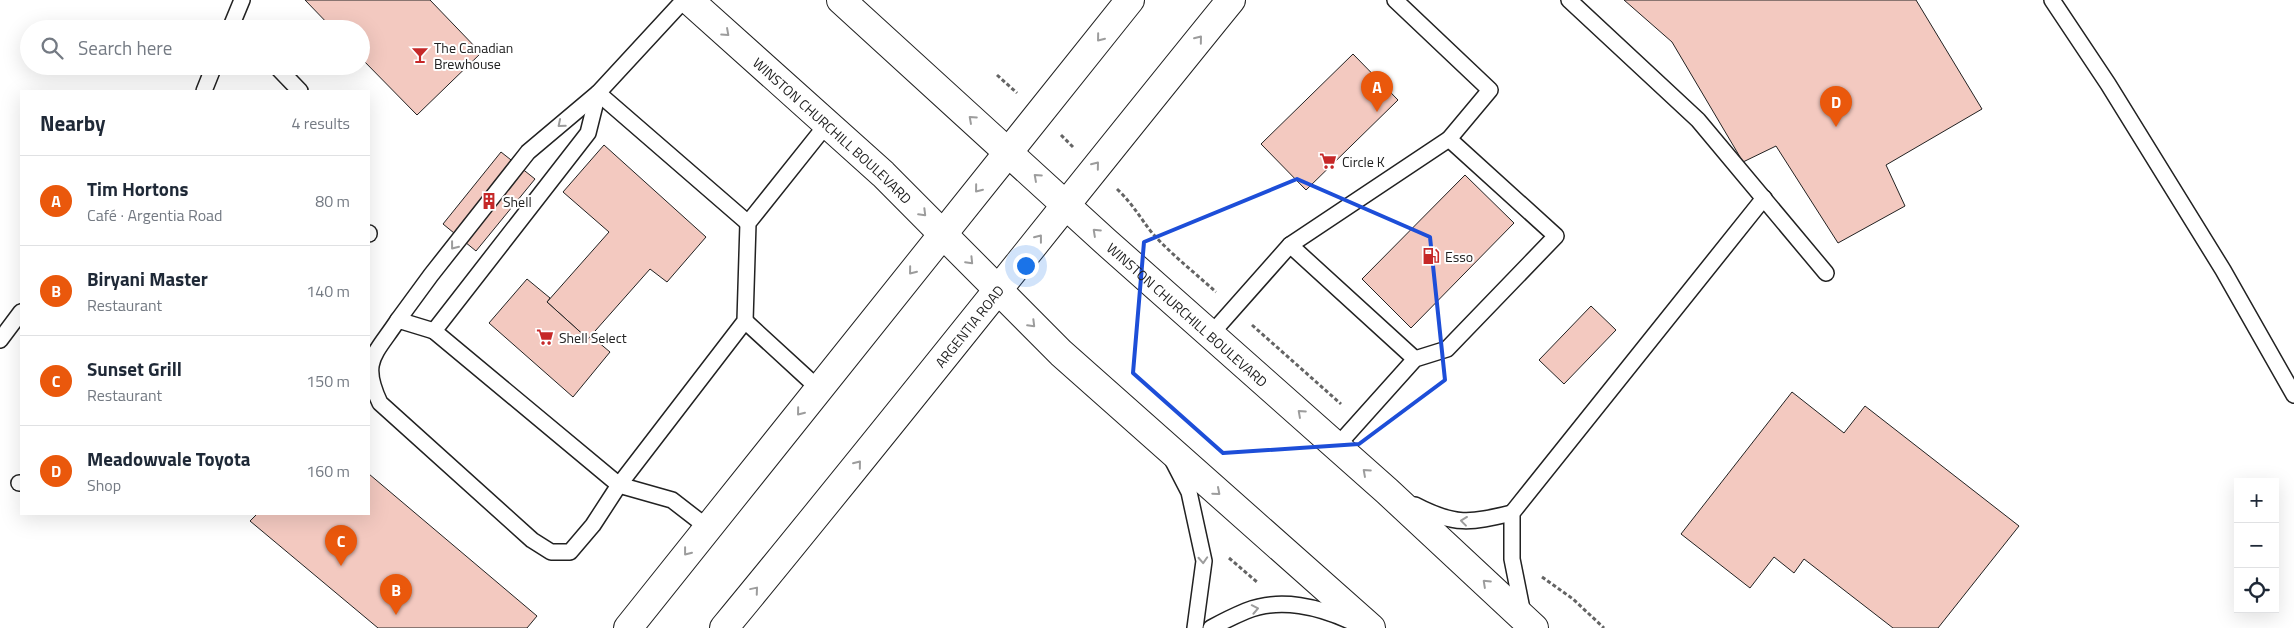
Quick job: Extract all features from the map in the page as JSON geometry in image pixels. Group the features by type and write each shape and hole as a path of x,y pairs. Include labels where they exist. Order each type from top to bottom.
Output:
{"main road":[{"name":"WINSTON CHURCHILL BOULEVARD","path":"689,0 883,174 1061,353 1371,628"},
{"path":"628,628 1130,0"},
{"name":"ARGENTIA ROAD","path":"724,628 998,290 1094,167 1231,0"},
{"name":"WINSTON CHURCHILL BOULEVARD","path":"844,1 1387,491 1529,623"}],"lane":[{"path":"236,20 242,0"},
{"path":"684,0 598,93 528,152 431,275 371,360 370,382 380,402 532,540 551,552 570,552 593,525 619,485 746,321 748,223 827,124"},
{"path":"1212,333 1290,245 1449,139 1490,90 1395,0"},
{"path":"1569,0 1698,120 1826,273"},
{"path":"2052,0 2108,84 2212,254 2294,395"},
{"path":"204,90 210,75"},
{"path":"285,75 299,90"},
{"path":"598,93 748,223"},
{"path":"434,331 588,132 598,93"},
{"path":"1337,446 1415,359 1447,348 1556,236 1449,139"},
{"path":"1387,491 1438,517 1473,522 1512,513 1764,198"},
{"path":"1290,245 1415,359"},
{"path":"0,340 20,313"},
{"path":"398,320 434,331 619,485 672,500 707,527"},
{"path":"746,321 818,388"},
{"path":"1167,449 1190,492 1204,561 1195,628"},
{"path":"1512,513 1512,560 1529,623"},
{"path":"1211,628 1248,610 1279,605 1311,607 1337,615 1366,628"}],"path":[{"path":"997,74 1133,203 1152,233 1204,281"},
{"path":"1268,339 1330,395"},
{"path":"1226,555 1258,584"},
{"path":"1541,576 1572,599 1604,628"}],"highlighted area":[{"path":"1297,179 1430,237 1445,380 1359,444 1223,453 1133,373 1144,242"}],"building":[{"name":"The Canadian Brewhouse","path":"305,0 430,0 481,53 417,115 370,67 370,20 324,20"},
{"path":"1624,0 1916,0 1982,109 1886,165 1905,206 1838,243 1776,146 1743,162 1672,42"},
{"path":"1353,54 1398,100 1306,190 1261,144"},
{"name":"Shell","path":"604,145 706,237 667,282 650,269 588,339 547,302 609,232 563,192"},
{"name":"Shell","path":"501,152 535,179 476,251 443,224"},
{"path":"1465,175 1514,223 1411,328 1362,279"},
{"name":"Shell Select","path":"527,279 550,298 547,302 588,339 591,336 610,352 573,397 489,323"},
{"path":"1591,306 1616,330 1564,384 1539,360"},
{"path":"1792,392 1844,433 1865,406 2019,526 1938,628 1893,628 1804,559 1794,573 1774,557 1750,588 1681,534"},
{"path":"370,475 537,616 527,628 378,628 250,521 256,515 370,515"}],"place":[{"name":"The Canadian Brewhouse","path":"420,55"},
{"name":"Tim Hortons","path":"1377,112"},
{"name":"Meadowvale Toyota","path":"1836,127"},
{"name":"Circle K","path":"1328,161"},
{"name":"Shell","path":"489,201"},
{"name":"Esso","path":"1431,256"},
{"name":"Shell Select","path":"545,337"},
{"name":"Sunset Grill","path":"341,566"},
{"name":"Biryani Master","path":"396,615"}]}
